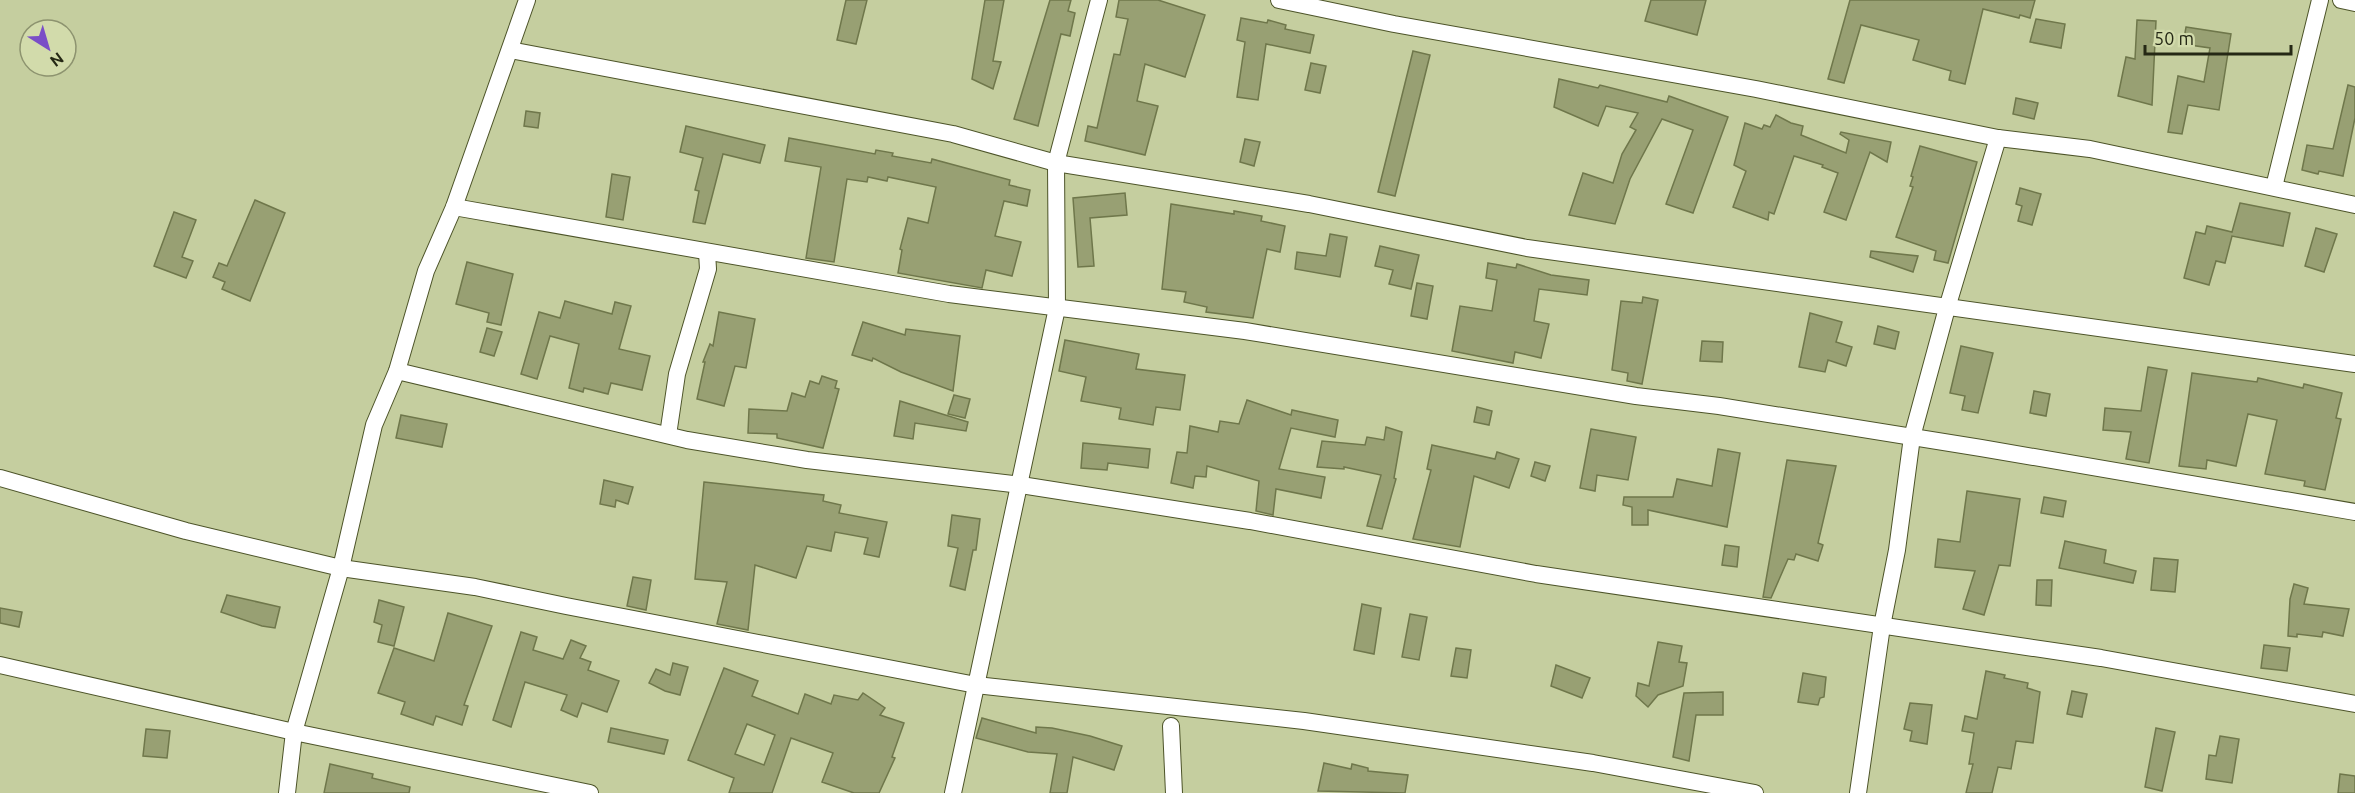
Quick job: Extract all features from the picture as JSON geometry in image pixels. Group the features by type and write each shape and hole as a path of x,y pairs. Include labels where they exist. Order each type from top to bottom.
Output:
{"street":[{"path":"287,793 294,732 341,568 375,425 397,371 426,271 454,207 527,0"},
{"path":"953,793 1058,308 1056,163 1099,0"},
{"path":"1279,0 1394,24 1756,89 1998,138 2090,149 2355,205"},
{"path":"2274,187 2320,0"},
{"path":"2341,0 2355,3"},
{"path":"510,50 953,134 1056,163 1309,204 1527,248 2355,364"},
{"path":"1858,793 1882,626 1897,550 1912,437 1947,308 1998,138"},
{"path":"454,207 949,294 1245,331 1636,396 1719,406 1912,437 2355,512"},
{"path":"668,435 677,375 708,268 707,252"},
{"path":"397,371 668,435 807,460 1021,485 1251,521 1536,574 2101,658 2355,704"},
{"path":"0,478 186,531 341,568 475,587 976,685 1304,721 1593,764 1755,793"},
{"path":"0,665 294,732 590,793"},
{"path":"1171,726 1174,793"}],"building":[{"path":"846,0 867,0 856,44 837,40"},
{"path":"985,0 1004,0 993,61 1001,62 993,89 972,79"},
{"path":"1050,0 1071,0 1068,11 1075,13 1070,36 1061,34 1038,126 1014,119"},
{"path":"1119,0 1158,0 1205,15 1185,77 1145,64 1137,101 1158,106 1145,155 1085,141 1088,126 1097,128 1114,54 1120,55 1128,19 1116,17"},
{"path":"1651,0 1706,0 1697,35 1645,21"},
{"path":"1850,0 2035,0 2030,18 2020,15 2019,18 1983,9 1965,84 1949,80 1951,71 1913,60 1919,40 1861,25 1844,83 1828,79"},
{"path":"1241,18 1267,23 1268,20 1286,25 1285,29 1314,35 1310,53 1266,44 1258,100 1237,97 1245,42 1237,40"},
{"path":"2036,19 2065,24 2061,48 2030,42"},
{"path":"2137,20 2156,21 2152,105 2118,96 2126,57 2135,59"},
{"path":"2186,27 2231,34 2219,110 2188,105 2182,134 2168,132 2178,76 2204,82 2210,48 2183,44"},
{"path":"1413,51 1430,55 1395,196 1378,192"},
{"path":"1311,63 1326,66 1320,93 1305,90"},
{"path":"1559,79 1598,88 1600,85 1667,102 1669,96 1728,117 1693,213 1666,204 1693,130 1662,119 1630,179 1615,224 1569,215 1583,173 1613,183 1622,154 1636,130 1630,127 1638,113 1606,106 1598,126 1554,107"},
{"path":"2348,85 2355,87 2355,118 2343,176 2302,170 2307,145 2333,149"},
{"path":"2016,98 2038,103 2034,119 2013,114"},
{"path":"526,111 540,113 538,128 524,126"},
{"path":"1776,115 1803,126 1801,135 1846,153 1849,140 1840,134 1841,132 1891,142 1887,162 1870,152 1846,220 1824,212 1838,173 1822,167 1823,165 1794,156 1774,214 1769,212 1768,220 1733,207 1746,171 1734,165 1745,123 1762,129 1764,125 1770,127"},
{"path":"686,126 765,145 760,163 723,154 705,224 693,222 699,191 695,190 703,158 680,152"},
{"path":"789,138 875,154 876,150 893,153 892,156 931,163 932,159 1010,180 1009,185 1030,190 1027,206 1004,201 995,236 1021,242 1012,276 986,270 982,288 898,273 902,250 900,249 908,218 928,223 936,187 888,177 887,181 868,177 867,182 847,179 834,262 806,258 821,167 785,161"},
{"path":"1245,139 1260,142 1254,166 1240,162"},
{"path":"1920,146 1977,162 1948,263 1934,260 1936,251 1896,237 1913,187 1910,186 1913,177 1911,176"},
{"path":"612,174 630,177 623,220 606,217"},
{"path":"2020,188 2041,194 2032,225 2018,221 2022,206 2016,204"},
{"path":"1125,193 1127,215 1090,218 1094,266 1078,267 1073,198"},
{"path":"255,200 285,213 250,301 222,289 225,282 213,277 219,263 227,266"},
{"path":"2240,203 2290,213 2283,246 2232,236 2225,263 2216,261 2209,285 2184,278 2196,232 2205,234 2207,226 2232,232"},
{"path":"1171,204 1262,216 1261,221 1285,226 1280,252 1267,249 1253,318 1206,312 1207,307 1184,302 1186,292 1162,289"},
{"path":"174,212 196,220 182,257 193,261 186,278 154,266"},
{"path":"2316,228 2337,234 2324,272 2305,266"},
{"path":"1330,234 1347,237 1340,277 1295,269 1297,252 1326,256"},
{"path":"1380,246 1419,255 1411,289 1389,284 1393,270 1375,266"},
{"path":"1871,251 1918,256 1913,272 1870,257"},
{"path":"467,262 513,274 501,325 487,322 489,313 456,304"},
{"path":"1488,263 1516,268 1517,264 1551,275 1589,280 1587,295 1539,289 1534,321 1549,324 1541,358 1515,352 1513,363 1452,351 1460,306 1492,311 1497,280 1486,278"},
{"path":"1417,283 1433,286 1427,319 1411,316"},
{"path":"1643,297 1658,300 1642,384 1627,381 1628,373 1612,370 1621,301 1642,303"},
{"path":"565,301 612,314 615,302 631,306 619,349 650,356 642,390 611,383 608,394 584,388 583,392 569,388 579,344 550,336 537,379 521,374 539,312 560,318"},
{"path":"719,312 755,319 746,368 735,366 724,406 697,399 705,362 703,362 710,344 713,346"},
{"path":"1810,313 1842,322 1836,342 1852,347 1846,366 1828,360 1825,372 1799,367"},
{"path":"863,322 905,335 906,329 960,336 953,391 901,372 873,358 872,361 852,355"},
{"path":"1878,326 1899,332 1895,349 1874,344"},
{"path":"487,328 502,332 494,356 480,352"},
{"path":"1065,340 1139,354 1136,369 1185,375 1180,410 1156,407 1153,425 1119,419 1121,408 1081,401 1086,377 1059,371"},
{"path":"1702,341 1723,342 1722,362 1700,361"},
{"path":"1961,346 1993,353 1978,413 1962,410 1965,396 1950,393"},
{"path":"2148,367 2167,370 2149,463 2126,459 2131,432 2103,430 2105,408 2141,411"},
{"path":"2192,373 2257,382 2258,378 2303,388 2304,384 2342,393 2336,418 2341,419 2325,490 2304,486 2305,481 2265,474 2277,420 2248,414 2236,466 2207,460 2206,469 2179,466"},
{"path":"822,376 837,381 835,388 839,389 823,448 777,438 777,434 748,433 749,409 787,411 792,393 805,397 810,381 819,384"},
{"path":"2034,391 2050,394 2046,416 2030,413"},
{"path":"954,395 970,399 965,418 948,414"},
{"path":"1247,400 1291,415 1292,410 1338,420 1335,437 1291,428 1279,469 1325,477 1321,498 1276,489 1273,515 1256,511 1259,481 1207,466 1206,477 1195,476 1193,488 1171,483 1177,452 1187,453 1190,426 1218,432 1220,421 1239,424"},
{"path":"900,401 968,422 966,431 915,423 913,439 894,436"},
{"path":"1477,407 1492,411 1489,425 1474,422"},
{"path":"401,415 447,424 442,447 396,438"},
{"path":"1386,427 1402,432 1394,478 1396,479 1382,529 1367,526 1381,475 1344,467 1344,469 1317,467 1322,441 1365,445 1367,437 1384,440"},
{"path":"1591,429 1636,437 1628,480 1597,475 1595,491 1580,488"},
{"path":"1083,443 1150,449 1148,468 1108,463 1107,470 1081,468"},
{"path":"1432,445 1495,459 1497,452 1519,459 1509,488 1474,476 1460,547 1413,539 1431,470 1427,469"},
{"path":"1718,449 1740,453 1727,527 1648,510 1648,525 1632,525 1632,507 1623,505 1624,497 1673,497 1677,479 1712,486"},
{"path":"1787,460 1836,466 1818,543 1823,545 1818,561 1796,554 1794,560 1788,559 1771,598 1763,597"},
{"path":"1535,462 1550,466 1545,481 1531,476"},
{"path":"604,480 633,487 628,504 616,500 615,507 600,504"},
{"path":"704,482 824,495 823,501 841,505 839,513 887,522 879,557 864,554 868,538 835,532 831,551 807,546 796,578 755,565 748,630 717,624 727,582 695,579"},
{"path":"1967,491 2020,499 2010,566 1999,565 1984,615 1963,609 1975,571 1935,567 1938,539 1960,542"},
{"path":"2044,497 2066,501 2063,517 2041,513"},
{"path":"952,515 980,519 976,550 973,550 965,590 950,586 958,548 948,546"},
{"path":"2065,541 2106,550 2104,563 2136,571 2133,583 2059,568"},
{"path":"1725,545 1739,547 1737,567 1722,565"},
{"path":"2154,558 2178,560 2175,592 2151,590"},
{"path":"633,577 651,580 646,610 627,606"},
{"path":"2037,580 2052,580 2051,606 2036,605"},
{"path":"2294,584 2308,588 2304,604 2349,609 2343,636 2323,632 2322,637 2297,634 2297,637 2288,636 2290,599"},
{"path":"227,595 280,607 275,628 221,612"},
{"path":"379,600 404,607 394,646 378,642 382,625 374,622"},
{"path":"1362,604 1381,608 1374,654 1354,650"},
{"path":"0,608 22,612 19,627 0,623"},
{"path":"448,613 492,626 464,705 468,706 462,725 436,716 433,725 401,714 405,702 378,693 394,648 434,661"},
{"path":"1410,614 1427,617 1419,660 1402,657"},
{"path":"521,632 537,637 533,650 563,659 571,640 586,646 580,658 591,662 588,670 619,681 607,712 582,703 577,717 561,710 567,695 525,682 511,727 493,720"},
{"path":"1658,642 1682,646 1679,662 1687,663 1683,686 1658,695 1648,707 1636,696 1638,683 1649,686"},
{"path":"2264,645 2290,648 2287,671 2261,668"},
{"path":"1456,648 1471,650 1467,678 1451,676"},
{"path":"673,663 688,667 680,695 649,683 656,669 670,675"},
{"path":"1556,665 1590,678 1582,698 1551,686"},
{"path":"724,668 758,681 752,696 798,714 805,694 831,704 834,695 858,700 863,693 885,708 880,715 904,723 892,757 895,758 879,793 854,793 822,782 833,753 791,738 772,793 729,793 734,778 688,760","holes":["747,724 775,735 764,765 735,754"]},
{"path":"1986,671 2028,683 2027,688 2040,692 2033,743 2016,741 2011,769 1998,767 1992,793 1966,793 1973,764 1969,764 1974,733 1962,731 1965,716 1977,719"},
{"path":"1803,673 1826,677 1824,697 1820,698 1818,705 1798,702"},
{"path":"2072,691 2087,694 2082,717 2067,714"},
{"path":"1723,692 1723,715 1696,715 1689,761 1673,757 1684,693"},
{"path":"1910,703 1932,705 1927,744 1910,741 1912,731 1904,729"},
{"path":"982,718 1036,733 1036,727 1052,728 1122,746 1114,770 1073,757 1067,793 1050,793 1057,754 1028,752 976,738"},
{"path":"611,728 668,740 664,754 608,742"},
{"path":"2156,728 2175,732 2162,791 2145,787"},
{"path":"146,729 170,731 167,758 143,756"},
{"path":"2220,736 2239,739 2232,783 2206,779 2209,755 2216,756"},
{"path":"1324,763 1351,769 1352,764 1368,768 1368,771 1408,775 1405,793 1318,791"},
{"path":"330,764 373,774 372,778 410,787 409,793 324,793"},
{"path":"2340,774 2355,776 2355,793 2338,793"}]}
